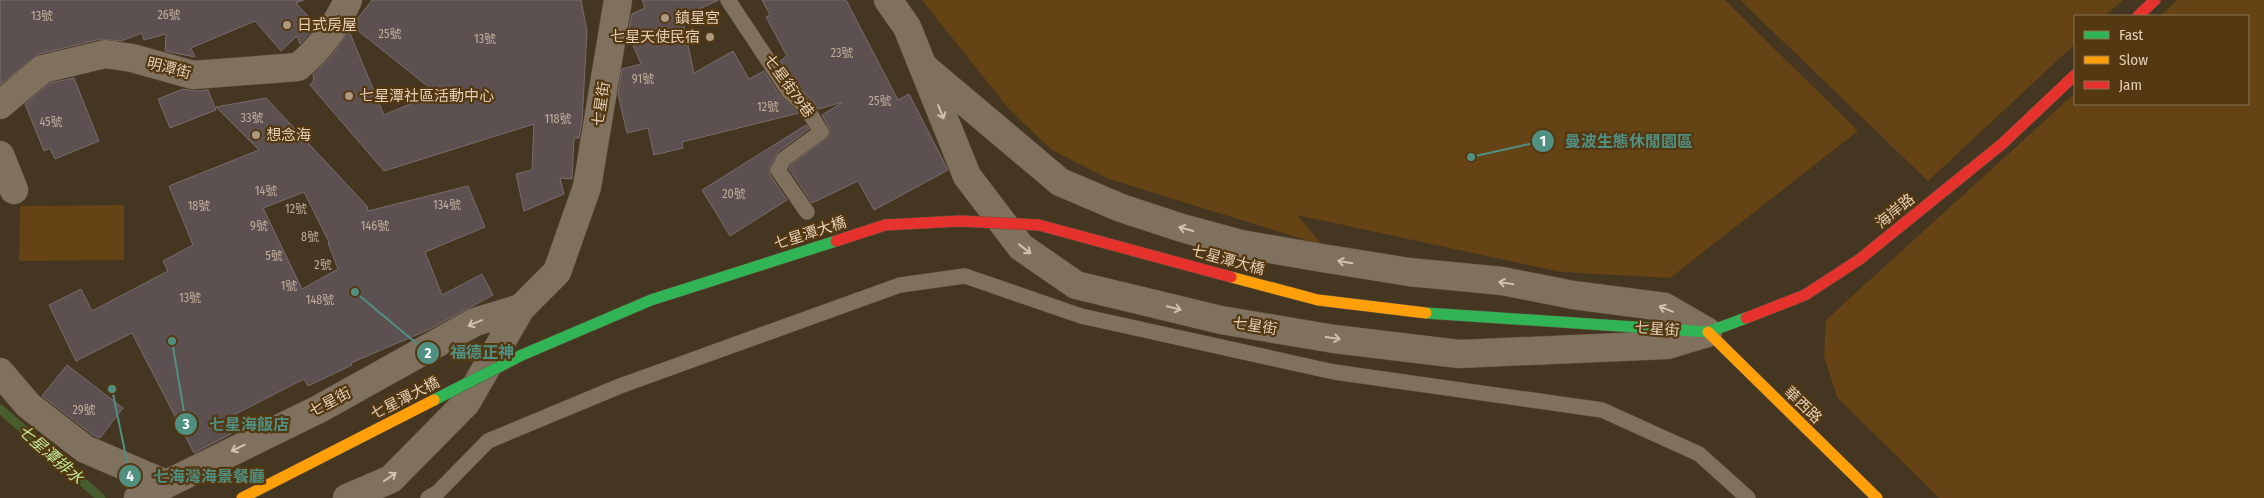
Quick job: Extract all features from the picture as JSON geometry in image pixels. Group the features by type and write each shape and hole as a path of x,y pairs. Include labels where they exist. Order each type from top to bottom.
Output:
{"main road":[{"path":"2139,15 2155,0"},
{"name":"海岸路","path":"1708,332 1805,295 1860,259 2002,144 2074,76"},
{"name":"七星潭大橋","path":"242,498 522,354 651,300 885,225 960,221 1040,225 1318,300 1426,313"},
{"name":"七星街","path":"1426,313 1708,332"},
{"name":"華西路","path":"1708,332 1877,498"}],"street":[{"name":"明潭街","path":"0,104 42,69 105,54 132,58 193,75 298,67 339,21 348,0"},
{"name":"七星街","path":"347,498 391,479 466,404 521,308 557,272 587,186 618,0"},
{"name":"七星街","path":"888,0 907,27 967,176 1021,247 1076,284 1221,320 1334,339 1459,354 1667,345 1708,332"},
{"name":"七星街","path":"923,67 1060,182 1121,208 1182,228 1241,244 1313,257 1409,272 1502,282 1573,295 1665,306 1708,332"},
{"path":"0,154 14,190"},
{"name":"七星街","path":"138,498 319,408 475,322 521,308"},
{"path":"0,372 28,405 85,449 166,484"}],"lane":[{"name":"七星街79巷","path":"728,0 789,92 806,107 821,132 784,159 778,170 807,212"},
{"path":"428,498 438,492 488,440 620,386 900,285 965,276 1080,316 1334,372 1602,410 1699,454 1748,498"}],"shaded area":[{"path":"922,0 1725,0 1858,131 1670,278 1561,272 1297,215 1322,245 1109,179 1052,150 1009,109"},
{"path":"1740,0 2123,0 2106,15 2074,15 2074,45 1928,181"},
{"path":"2177,0 2264,0 2264,498 1939,498 1837,397 1824,356 1826,320 2074,94 2074,105 2249,105 2249,15 2161,15"},
{"path":"124,205 124,260 19,261 20,206"}],"building":[{"path":"0,0 304,0 296,3 316,25 300,44 297,36 281,51 255,21 191,48 195,57 165,51 166,34 144,40 142,33 121,41 101,39 39,54 0,85"},
{"path":"372,0 581,0 587,31 582,122 579,138 574,138 572,179 560,178 564,194 524,211 516,174 532,170 534,124 384,171 310,85 314,80 313,75 332,55 349,31 384,115 436,93 352,26"},
{"path":"642,0 719,0 682,17 694,73 733,51 749,79 764,71 781,97 799,113 682,142 683,148 654,155 648,128 627,133 618,94 622,69 641,64 628,33 632,14 645,8"},
{"path":"762,0 846,0 898,100 909,94 948,170 874,210 858,181 812,203 789,169 791,165 829,136 829,128 822,115 843,102 818,109 812,100 796,86 780,61 787,56 766,17 770,15"},
{"path":"74,78 99,141 55,159 50,148 44,151 25,104 50,83"},
{"path":"183,89 194,91 208,90 216,110 170,128 158,99"},
{"path":"266,98 367,206 368,211 468,186 485,227 425,252 442,295 482,274 493,295 430,329 351,363 352,365 308,386 304,379 224,420 231,434 194,453 132,333 76,361 49,305 81,289 92,311 168,271 163,261 193,245 169,186 259,150 216,107","holes":["304,192 329,242 338,269 302,289 263,208"]},
{"path":"806,125 809,129 778,152 770,166 770,175 787,200 730,236 702,190"},
{"path":"67,365 123,408 100,438 93,435 42,396"}],"waterway":[{"name":"七星潭排水","path":"0,409 101,498"}],"traffic: fast":[{"path":"434,400 522,355 651,300 836,241"},
{"path":"1426,313 1708,332 1746,318"}],"traffic: slow":[{"path":"1231,277 1318,300 1426,313"},
{"path":"1708,332 1877,498"},
{"path":"242,498 434,400"}],"traffic: jam":[{"path":"2139,15 2155,0"},
{"path":"1746,318 1805,295 1860,259 2002,144 2074,76"},
{"path":"836,241 885,225 960,221 1039,225 1231,277"}],"place":[{"name":"鎮星宮","path":"665,18"},
{"name":"日式房屋","path":"287,25"},
{"name":"七星天使民宿","path":"710,37"},
{"name":"七星潭社區活動中心","path":"349,96"},
{"name":"想念海","path":"256,135"},
{"name":"曼波生態休閒園區","path":"1471,157"},
{"name":"福德正神","path":"355,292"},
{"name":"七星海飯店","path":"172,341"},
{"name":"七海灣海景餐廳","path":"112,389"}]}
